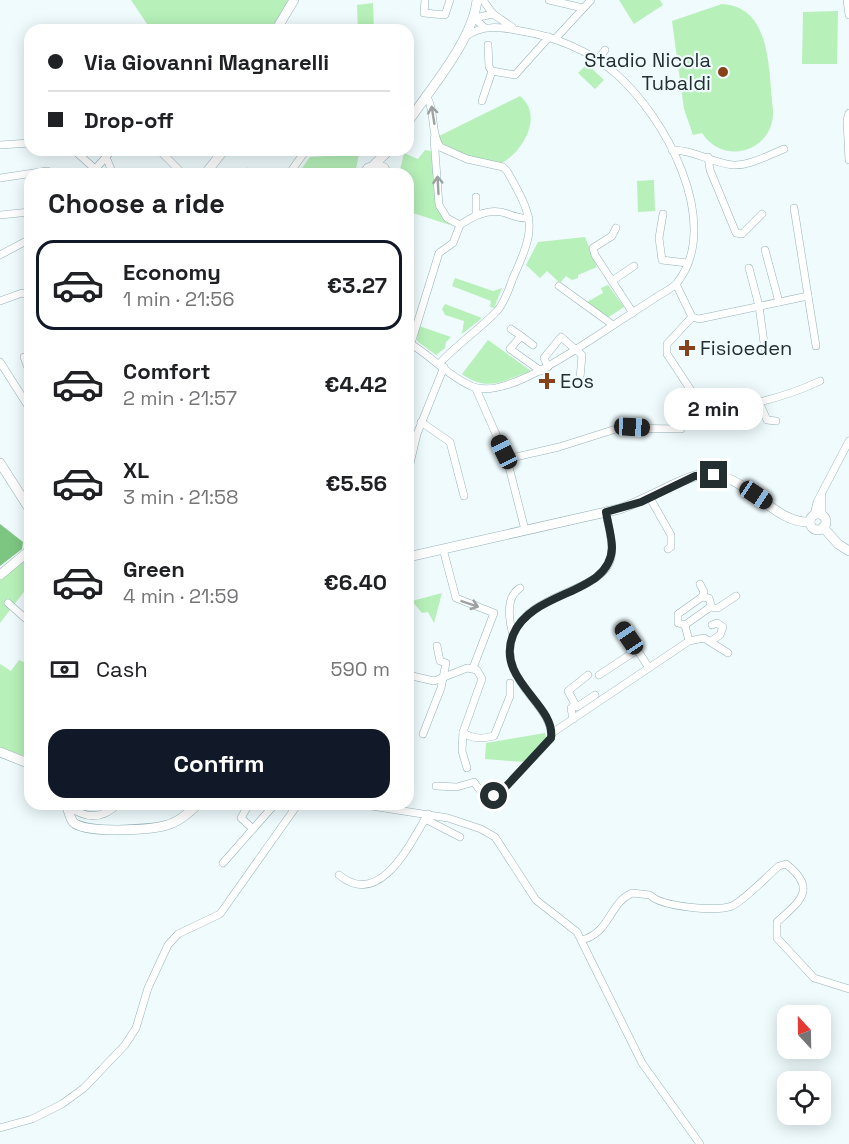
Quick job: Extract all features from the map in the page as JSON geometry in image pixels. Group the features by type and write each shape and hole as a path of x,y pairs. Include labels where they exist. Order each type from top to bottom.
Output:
{"main road":[{"path":"280,24 294,0"},
{"path":"414,113 463,39 474,18 477,0"},
{"path":"371,168 384,156"},
{"path":"374,165 379,168"},
{"path":"0,463 24,501"},
{"path":"414,556 606,512 650,498 695,476 714,475 744,486 790,519 815,518 825,522 823,527"},
{"path":"815,518 814,528 823,527"},
{"path":"823,527 838,544 849,551"},
{"path":"0,575 24,555"},
{"path":"0,752 24,762"},
{"path":"69,810 73,821 80,826 115,829 168,825 179,820 191,810"}],"street":[{"path":"425,0 424,13 445,15 450,0"},
{"path":"483,0 493,15 517,30"},
{"path":"549,0 583,8"},
{"path":"492,71 515,75 591,0"},
{"path":"847,0 849,15"},
{"path":"474,18 493,15"},
{"path":"474,18 484,27"},
{"path":"463,39 484,27 517,30 552,38 597,61 616,74 628,86 659,128 672,150 695,219 695,236 687,263 676,284 541,371 494,388 476,389"},
{"path":"482,101 492,71 488,45"},
{"path":"597,61 605,50"},
{"path":"414,449 441,365 462,339 499,309 529,244 531,234 529,218 507,171 440,147 435,136 432,105 426,95"},
{"path":"849,113 846,120 849,160"},
{"path":"435,136 433,143 439,205 447,218 460,225"},
{"path":"0,145 24,143"},
{"path":"672,150 694,151 736,165 784,149"},
{"path":"79,156 90,168"},
{"path":"169,156 178,168"},
{"path":"96,168 106,157 111,168"},
{"path":"708,157 710,170 736,233 742,234 762,214"},
{"path":"0,178 24,174"},
{"path":"476,197 476,215"},
{"path":"794,208 816,346"},
{"path":"414,327 439,253 451,246 460,225 476,215 491,211 504,212 521,219 529,218"},
{"path":"0,215 24,213"},
{"path":"663,214 659,242 662,260 687,263"},
{"path":"615,228 612,236 593,248 595,255 633,313"},
{"path":"0,255 24,242"},
{"path":"765,250 779,302"},
{"path":"612,281 634,266"},
{"path":"749,268 759,306 765,350"},
{"path":"676,284 692,317 699,319 808,296"},
{"path":"559,286 613,325"},
{"path":"0,301 24,294"},
{"path":"692,317 667,344 668,354 694,399 709,407 759,402 820,381"},
{"path":"511,329 533,345"},
{"path":"521,336 510,349 541,371"},
{"path":"548,367 544,358 561,337 577,349 582,356 580,378"},
{"path":"414,346 476,389 507,459 525,531"},
{"path":"0,362 24,398"},
{"path":"759,402 767,420 776,421"},
{"path":"421,422 450,442 464,496"},
{"path":"507,459 559,447 619,428 681,429"},
{"path":"815,518 822,495 849,441"},
{"path":"650,498 671,535 672,547 668,549"},
{"path":"513,635 532,610 600,576 607,566 612,547 606,512"},
{"path":"442,549 456,598 494,613 473,668"},
{"path":"685,625 678,623 678,614 702,597 704,592 700,584"},
{"path":"520,588 512,596 510,604 513,635 512,659 516,674 549,724 551,736"},
{"path":"685,625 709,608 718,608 736,596"},
{"path":"702,597 709,598 711,605 709,608"},
{"path":"8,603 24,617"},
{"path":"711,641 720,635 723,627 717,623 712,626"},
{"path":"685,625 689,641"},
{"path":"621,626 649,668"},
{"path":"436,786 457,787 474,782 479,789 494,796 501,792 551,736 689,641 696,638 711,641 728,653"},
{"path":"423,734 441,688 441,678 446,663 440,661 436,646"},
{"path":"599,675 637,650"},
{"path":"414,677 426,681 473,668"},
{"path":"467,768 462,751 463,732 482,679 481,674 473,668"},
{"path":"588,675 568,691 577,707 595,695"},
{"path":"463,732 477,738 494,736 510,696 510,683"},
{"path":"573,719 572,708 575,704"},
{"path":"75,810 83,815 96,817 108,814 112,810"},
{"path":"246,810 241,818 253,829"},
{"path":"223,863 270,810"},
{"path":"0,1128 16,1125 53,1110 84,1088 132,1036 151,980 168,945 178,934 213,918 228,904 294,810"},
{"path":"390,810 465,823 495,837 519,878 536,900 564,921 582,940 642,1063 700,1144"},
{"path":"426,817 460,837"},
{"path":"339,875 348,883 374,885 397,862 426,817"},
{"path":"582,940 593,937 602,929 620,903 632,893 650,895 656,901 670,905 722,908 732,906 779,866 786,864 804,885 805,890 801,900 777,922 777,938 814,978 849,989"}],"green space":[{"path":"131,0 290,0 275,24 147,24"},
{"path":"619,0 660,0 663,5 634,24"},
{"path":"373,3 374,24 358,24 357,5"},
{"name":"Stadio Nicola Tubaldi","path":"722,4 739,8 751,16 765,44 768,61 773,110 771,124 766,136 746,150 723,150 711,143 702,133 693,135 684,109 672,21"},
{"path":"838,11 837,64 802,64 803,12"},
{"path":"587,64 604,80 595,89 578,73"},
{"path":"520,96 527,104 530,113 528,132 517,150 502,163 470,157 441,143 439,136"},
{"path":"425,150 431,151 437,207 450,225 414,214 414,168 400,168 403,156 418,159"},
{"path":"359,156 356,168 302,168 310,157"},
{"path":"654,180 655,211 638,212 637,181"},
{"path":"585,237 597,267 578,275 578,278 572,280 566,276 560,283 547,271 540,278 526,265 538,242"},
{"path":"455,278 493,291 502,288 494,308 490,307 491,301 452,286"},
{"path":"608,285 624,307 607,318 587,302 603,293 601,288"},
{"path":"445,304 482,318 462,334 464,321 445,315 442,309"},
{"path":"419,326 451,337 446,342 445,348 436,355 417,341"},
{"path":"488,340 531,371 488,384 471,380 462,374"},
{"path":"0,524 23,542 22,549 0,566"},
{"path":"22,560 24,562 24,592 0,623 0,580"},
{"path":"442,593 434,623 428,612 422,613 414,600"},
{"path":"19,660 24,662 24,756 0,747 0,664 11,671"},
{"path":"545,733 546,738 525,762 485,759 486,743"}],"place":[{"name":"Stadio Nicola Tubaldi","path":"723,72"},
{"name":"Fisioeden","path":"687,348"},
{"name":"Eos","path":"547,381"}],"route":[{"path":"494,796 501,792 551,738 552,733 549,724 520,684 516,674 511,644 513,635 519,626 532,610 544,602 600,576 610,560 612,547 606,512 641,502 695,476 714,475"}]}
